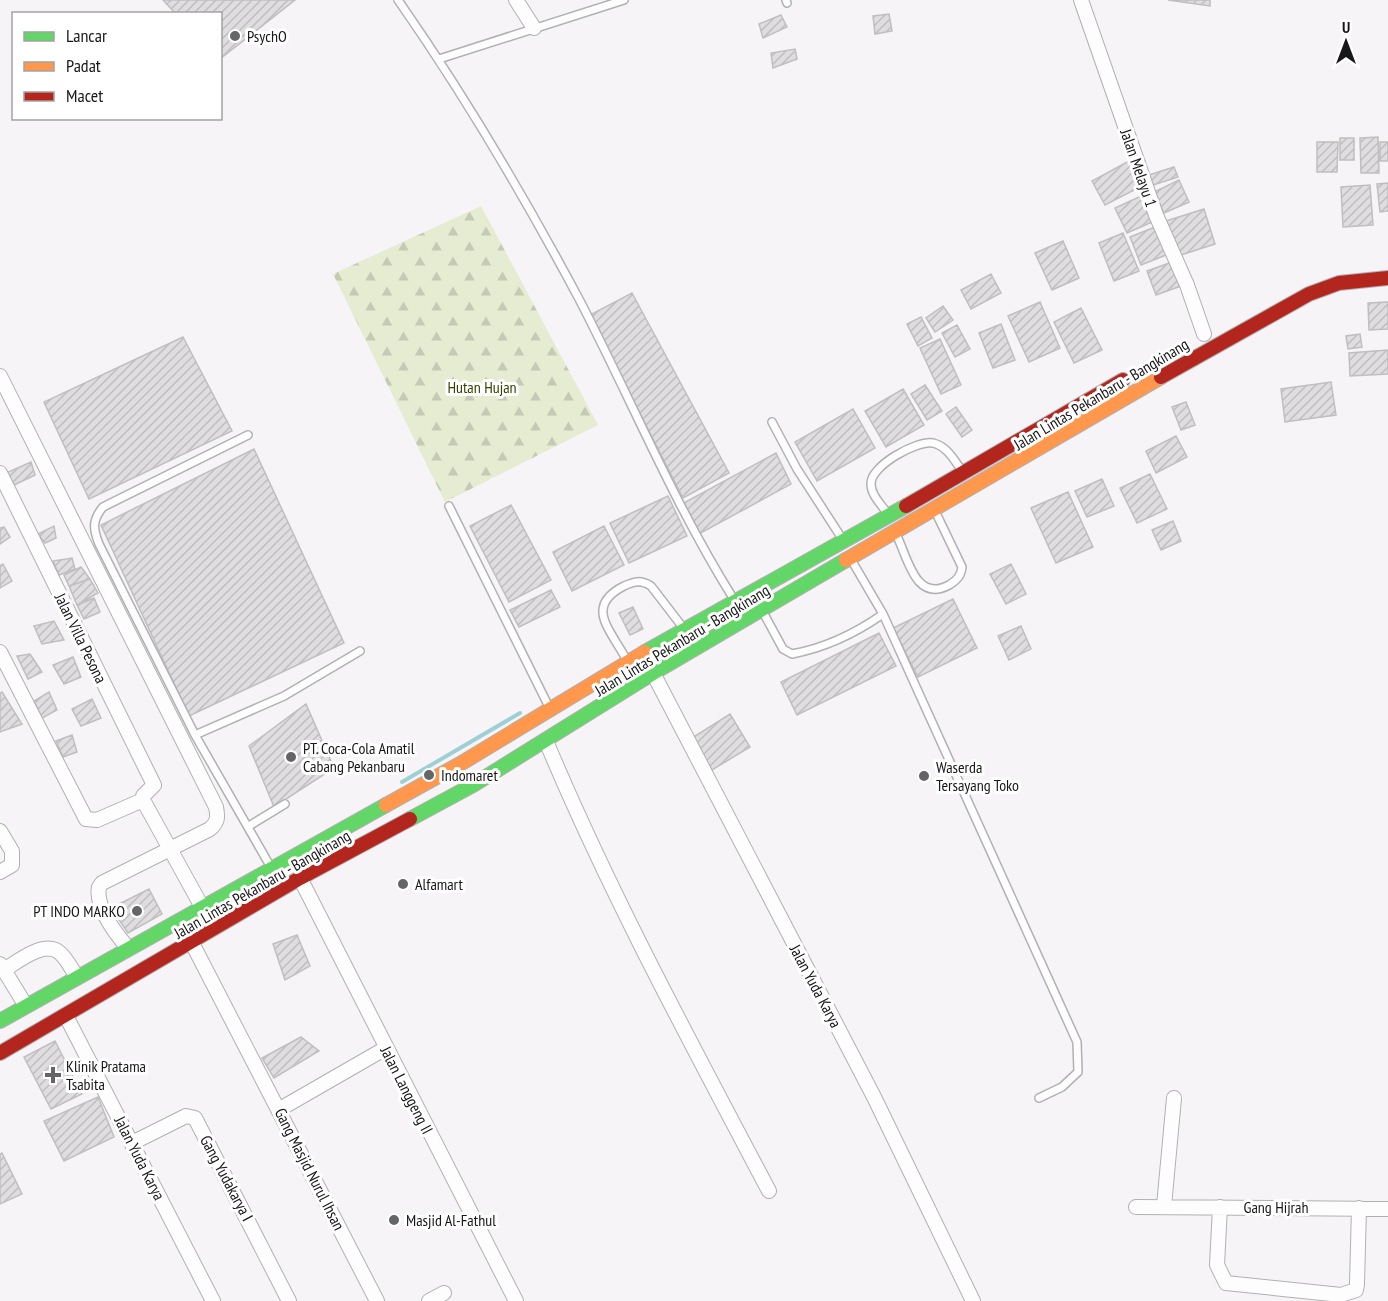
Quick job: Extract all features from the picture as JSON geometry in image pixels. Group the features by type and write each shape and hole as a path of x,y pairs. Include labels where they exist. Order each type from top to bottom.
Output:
{"highway":[{"name":"Jalan Lintas Pekanbaru - Bangkinang","path":"0,1053 300,878 473,785 653,673 935,511 1232,336 1310,294 1339,283 1388,278"},
{"name":"Jalan Lintas Pekanbaru - Bangkinang","path":"0,1021 460,764 627,662 844,542 962,471 1137,372"},
{"path":"460,764 473,785"}],"street":[{"path":"516,0 534,28"},
{"name":"Jalan Melayu 1","path":"1081,0 1156,215 1187,285 1204,334"},
{"path":"0,376 216,807 216,823 169,851 102,883 98,893 99,901 128,948"},
{"name":"Jalan Villa Pesona","path":"0,473 154,785 143,796 143,800"},
{"path":"0,652 86,819 97,820 143,800 169,851 202,907"},
{"name":"Jalan Yuda Karya","path":"653,673 874,1096 973,1301"},
{"path":"546,741 580,822 642,948 769,1191"},
{"path":"0,831 13,858 12,865 0,872"},
{"name":"Jalan Langgeng II","path":"300,878 516,1301"},
{"name":"Gang Masjid Nurul Ihsan","path":"192,943 280,1109 377,1301"},
{"path":"26,1006 2,967 49,948 59,952 76,977"},
{"name":"Jalan Yuda Karya","path":"66,1016 213,1301"},
{"path":"280,1109 386,1048"},
{"path":"1164,1206 1174,1098"},
{"name":"Gang Yudakarya I","path":"132,1143 186,1116 195,1118 284,1299"},
{"name":"Gang Hijrah","path":"1136,1207 1388,1209"},
{"path":"1220,1207 1217,1265 1226,1283 1341,1295 1350,1294 1356,1290 1358,1284 1359,1208"},
{"path":"429,1301 444,1293"}],"lane":[{"path":"398,0 439,58 495,149 579,301 681,510 735,603"},
{"path":"439,58 624,0"},
{"path":"772,422 802,477 844,542"},
{"path":"248,435 103,507 95,516 94,530 195,735 271,868"},
{"path":"889,515 873,493 870,482 887,461 919,443 932,443 941,446 962,471"},
{"path":"449,506 551,710"},
{"path":"896,532 919,583 926,589 938,591 956,580 962,567 935,511"},
{"path":"851,559 883,614 1077,1042 1078,1072 1062,1087 1038,1098"},
{"path":"627,662 603,616 603,606 610,594 635,581 645,582 651,586 685,631"},
{"path":"763,611 783,650 792,654 846,636 883,614"},
{"path":"195,735 284,696 360,651"},
{"path":"249,826 285,804"}],"green space":[{"name":"Hutan Hujan","path":"481,206 598,425 445,502 333,274"}],"building":[{"name":"PsychO","path":"163,0 295,0 222,57 222,12 174,12"},
{"path":"1168,0 1210,0 1210,6"},
{"path":"889,14 892,31 875,34 873,16"},
{"path":"781,15 787,27 763,38 759,24"},
{"path":"795,49 797,59 773,68 771,53"},
{"path":"1378,137 1379,173 1361,173 1360,138"},
{"path":"1340,138 1354,138 1354,160 1340,160"},
{"path":"1317,142 1338,142 1337,172 1317,172"},
{"path":"1380,142 1388,142 1388,161 1380,161"},
{"path":"1129,161 1142,186 1105,205 1092,181"},
{"path":"1174,167 1178,177 1153,185 1149,175"},
{"path":"1179,180 1189,202 1164,213 1154,192"},
{"path":"1388,183 1388,211 1380,212 1377,184"},
{"path":"1370,185 1373,225 1343,227 1341,187"},
{"path":"1141,196 1152,222 1127,233 1115,208"},
{"path":"1204,209 1215,244 1178,256 1166,221"},
{"path":"1155,227 1166,255 1141,265 1130,237"},
{"path":"1123,233 1139,271 1114,281 1099,243"},
{"path":"1063,241 1079,278 1052,290 1035,253"},
{"path":"1172,262 1181,286 1156,295 1147,271"},
{"path":"991,274 1001,293 971,309 961,290"},
{"path":"632,293 729,473 683,498 590,315"},
{"path":"1040,302 1060,348 1029,362 1008,316"},
{"path":"1388,302 1388,329 1369,330 1368,303"},
{"path":"943,306 953,320 935,332 926,318"},
{"path":"1081,308 1102,350 1074,363 1054,322"},
{"path":"921,317 932,338 918,346 907,324"},
{"path":"1001,324 1015,360 993,368 979,333"},
{"path":"957,325 970,349 955,357 942,333"},
{"path":"1360,334 1362,347 1348,349 1346,336"},
{"path":"183,337 232,431 89,499 44,402"},
{"path":"940,339 961,385 941,394 920,348"},
{"path":"1388,350 1388,374 1350,376 1349,353"},
{"path":"1331,382 1336,415 1285,422 1281,389"},
{"path":"925,385 942,411 927,420 911,394"},
{"path":"903,389 924,425 886,447 865,411"},
{"path":"1186,402 1195,425 1181,430 1172,407"},
{"path":"956,407 972,430 962,437 946,414"},
{"path":"853,409 875,448 817,481 795,442"},
{"path":"1176,436 1187,457 1156,473 1146,451"},
{"path":"254,449 344,643 189,716 101,525"},
{"path":"776,453 791,484 697,535 680,505"},
{"path":"31,462 35,475 14,485 6,473"},
{"path":"1150,474 1167,509 1137,523 1120,488"},
{"path":"1102,479 1114,506 1087,517 1075,491"},
{"path":"1068,492 1093,547 1056,563 1031,508"},
{"path":"668,496 687,536 629,563 610,523"},
{"path":"511,505 551,580 509,602 470,526"},
{"path":"1173,521 1181,541 1161,550 1152,530"},
{"path":"54,526 56,538 45,543 38,534"},
{"path":"604,526 624,565 572,591 553,552"},
{"path":"4,527 10,537 0,544 0,528"},
{"path":"72,558 75,569 59,575 53,561"},
{"path":"3,564 12,581 0,588 0,566"},
{"path":"1011,564 1026,594 1006,604 990,574"},
{"path":"81,567 90,579 69,586 64,575"},
{"path":"90,579 98,593 77,605 69,586"},
{"path":"551,590 560,607 519,627 510,610"},
{"path":"94,598 100,612 84,619 77,605"},
{"path":"953,599 977,648 918,677 893,628"},
{"path":"633,607 643,629 630,635 619,613"},
{"path":"54,621 64,640 42,644 34,626"},
{"path":"1021,626 1031,649 1009,660 998,636"},
{"path":"879,633 896,666 797,715 781,682"},
{"path":"30,654 42,672 28,679 17,656"},
{"path":"73,657 81,677 64,684 53,665"},
{"path":"2,692 22,724 0,732 0,693"},
{"path":"49,692 57,710 42,718 34,701"},
{"path":"92,699 101,718 81,726 72,709"},
{"name":"PT. Coca-Cola Amatil Cabang Pekanbaru","path":"306,704 334,768 274,807 249,746"},
{"path":"730,714 750,747 712,770 692,738"},
{"path":"72,735 77,752 63,757 56,741"},
{"name":"PT INDO MARKO","path":"149,889 162,914 128,933 111,908"},
{"path":"297,935 310,966 285,980 273,944"},
{"path":"301,1037 319,1051 274,1078 262,1058"},
{"name":"Klinik Pratama Tsabita","path":"55,1041 82,1094 51,1109 24,1057"},
{"path":"98,1097 114,1137 64,1161 44,1121"},
{"path":"2,1153 22,1194 0,1204 0,1154"}],"waterway":[{"path":"402,782 520,713"}],"traffic: fast":[{"path":"645,652 906,506"},
{"path":"410,819 473,785 653,673 846,560"},
{"path":"0,1021 386,805"}],"traffic: slow":[{"path":"846,560 1161,377"},
{"path":"386,805 460,764 645,652"}],"traffic: jam":[{"path":"1161,377 1309,294 1339,283 1388,278"},
{"path":"906,506 1123,380"},
{"path":"0,1053 300,878 410,819"}],"place":[{"name":"PsychO","path":"235,36"},
{"name":"PT. Coca-Cola Amatil Cabang Pekanbaru","path":"291,757"},
{"name":"Indomaret","path":"429,775"},
{"name":"Waserda Tersayang Toko","path":"924,776"},
{"name":"Alfamart","path":"403,884"},
{"name":"PT INDO MARKO","path":"137,911"},
{"name":"Klinik Pratama Tsabita","path":"53,1075"},
{"name":"Masjid Al-Fathul","path":"394,1220"}]}
